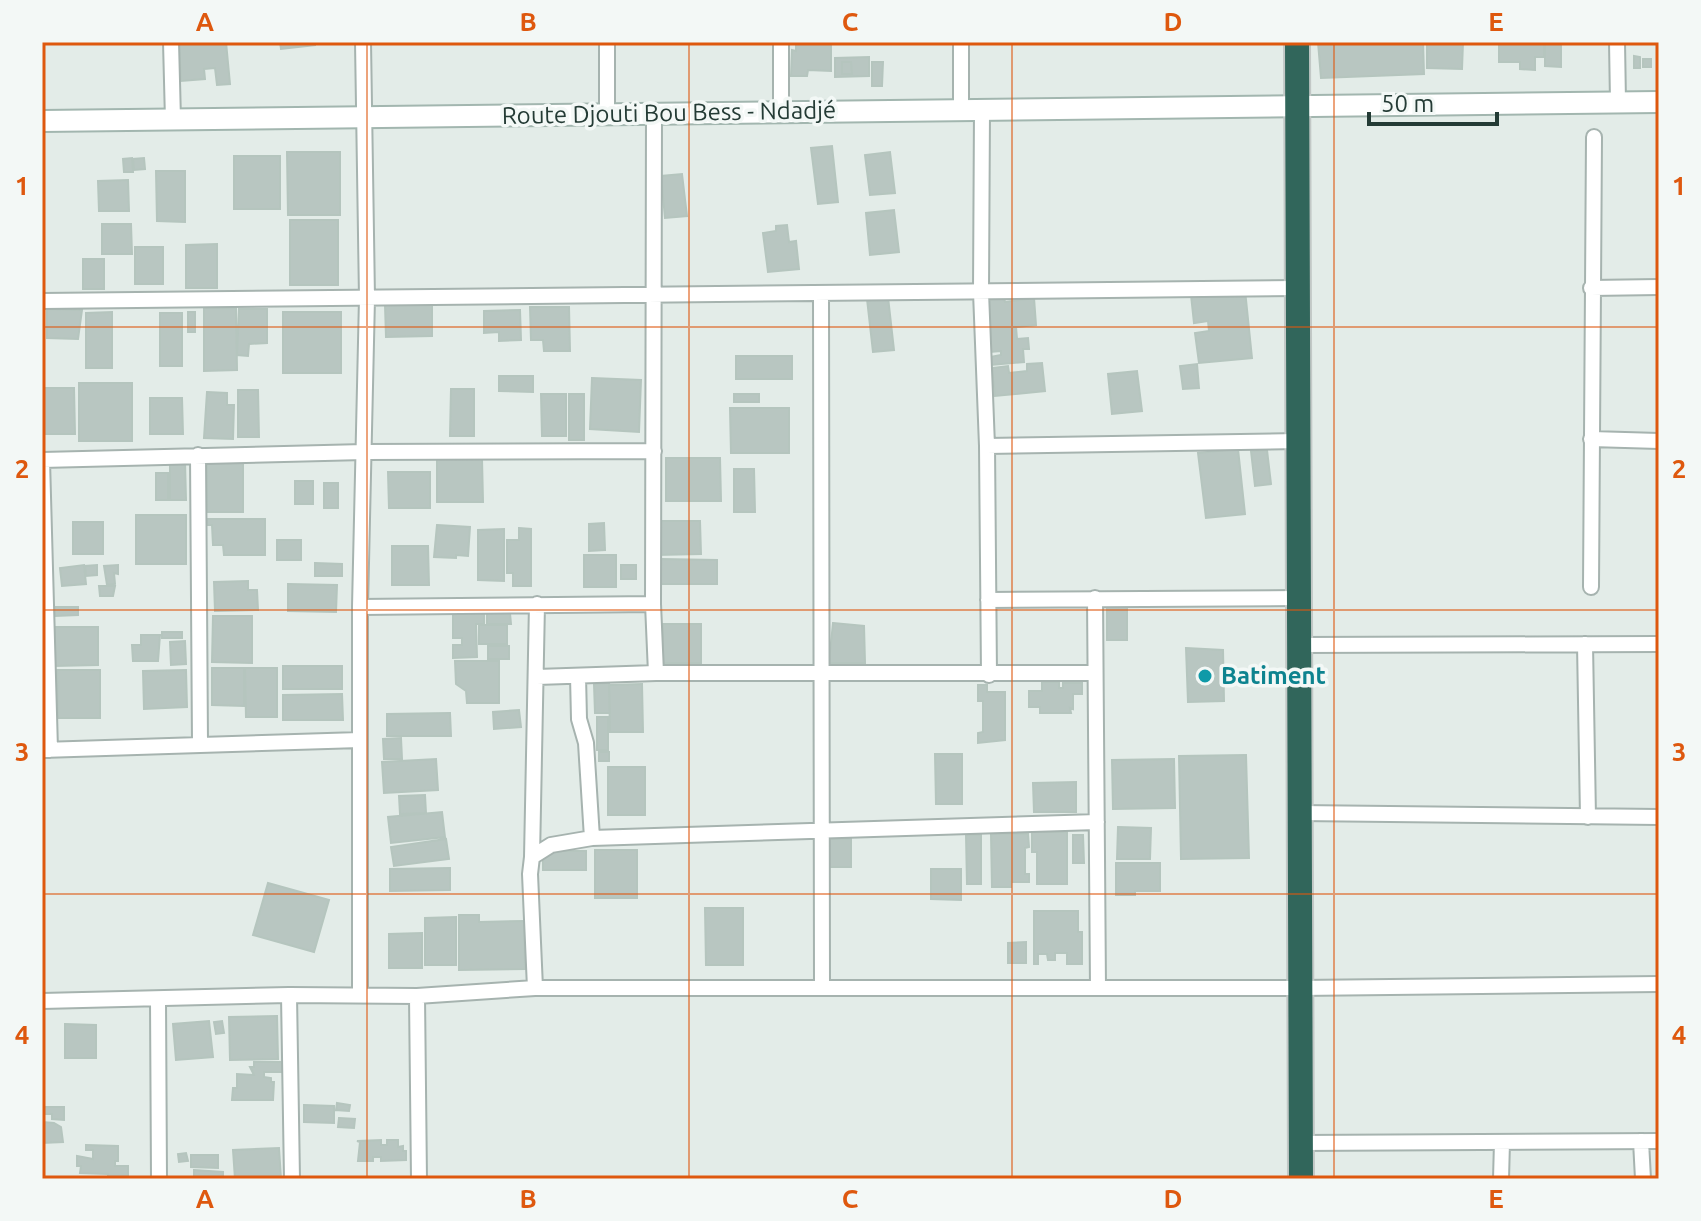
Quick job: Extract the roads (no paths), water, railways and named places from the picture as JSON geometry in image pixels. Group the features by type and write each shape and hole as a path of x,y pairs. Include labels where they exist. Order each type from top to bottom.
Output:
{"highway":[{"path":"1297,42 1301,1179"}],"main road":[{"name":"Route Djouti Bou Bess - Ndadjé","path":"42,121 1659,102"}],"street":[{"path":"171,42 173,120"},
{"path":"360,995 360,607 367,298 363,42"},
{"path":"607,42 607,114"},
{"path":"781,42 781,112"},
{"path":"961,42 961,110"},
{"path":"1617,42 1618,102"},
{"path":"982,110 981,292 987,446 989,675"},
{"path":"654,113 653,604 656,673"},
{"path":"1591,587 1594,137"},
{"path":"1591,288 1659,287"},
{"path":"42,301 1297,288"},
{"path":"821,293 822,987"},
{"path":"1591,439 1659,441"},
{"path":"987,446 1298,441"},
{"path":"360,740 46,750 42,460 364,452 654,451"},
{"path":"198,455 200,743"},
{"path":"1095,598 1098,988"},
{"path":"988,600 1300,598"},
{"path":"535,988 530,874 537,604"},
{"path":"360,607 653,604"},
{"path":"1585,644 1588,817"},
{"path":"1300,645 1659,644"},
{"path":"537,677 656,673 1094,673"},
{"path":"578,676 579,719 586,743 592,838"},
{"path":"1299,813 1659,817"},
{"path":"532,857 551,845 592,838 1097,822"},
{"path":"42,1001 289,995 417,996 535,988 1300,988 1659,984"},
{"path":"289,995 292,1179"},
{"path":"417,996 419,1179"},
{"path":"158,1000 159,1179"},
{"path":"1641,1141 1643,1179"},
{"path":"1301,1143 1659,1141"},
{"path":"1501,1179 1502,1142"}],"place":[{"name":"Batiment","path":"1205,676"}]}
